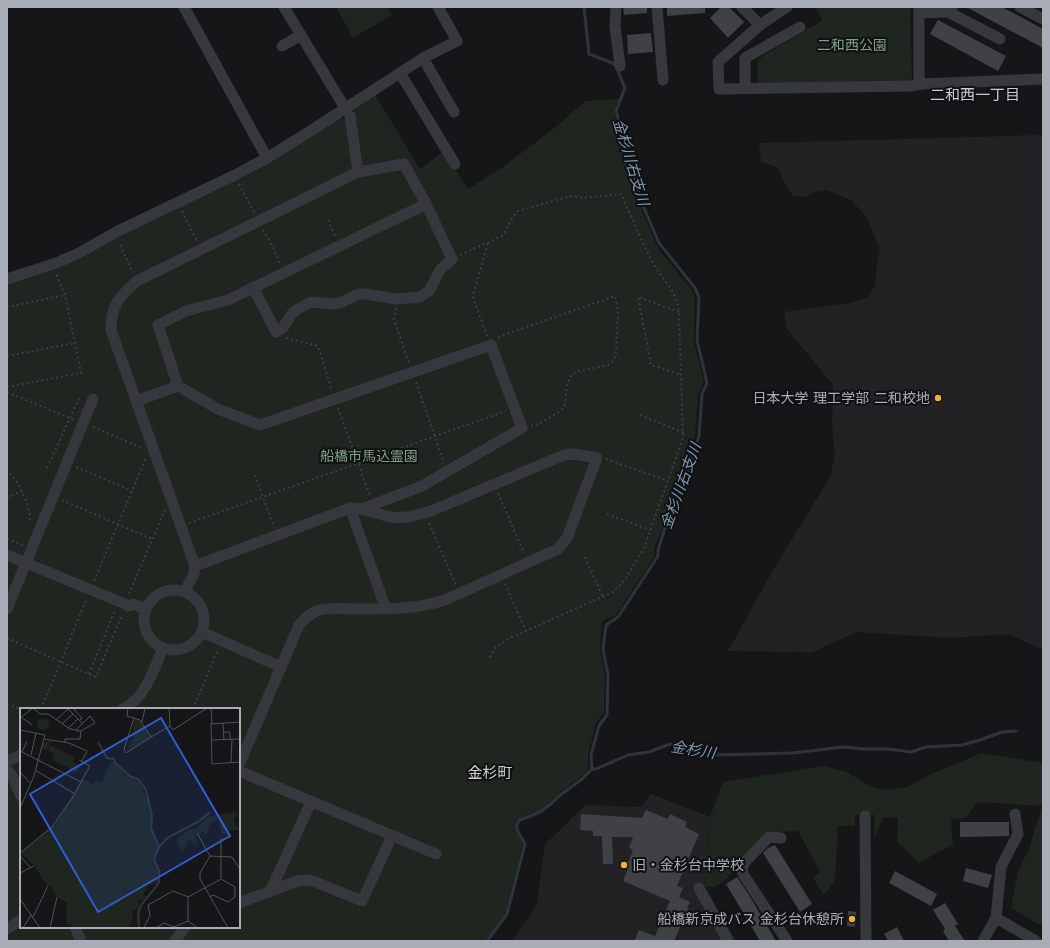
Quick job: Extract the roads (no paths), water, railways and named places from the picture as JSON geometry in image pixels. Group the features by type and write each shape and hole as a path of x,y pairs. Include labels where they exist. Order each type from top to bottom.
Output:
{"street":[{"path":"184,7 267,158"},
{"path":"284,7 348,112 358,172"},
{"path":"7,279 56,263 77,254 118,231 267,158 348,112 400,73 424,58 457,41 438,7"},
{"path":"616,7 615,26 620,66"},
{"path":"657,7 664,80"},
{"path":"742,7 760,24"},
{"path":"787,7 760,24 718,62 719,89 911,86 923,84 1043,79"},
{"path":"1020,7 1043,19"},
{"path":"923,84 920,82 919,78 919,10 950,10 1000,39"},
{"path":"745,88 745,58 800,27"},
{"path":"282,46 301,36"},
{"path":"424,58 454,112"},
{"path":"400,73 455,164"},
{"path":"185,591 194,574 195,566 111,330 111,316 122,294 137,281 358,172 404,164 426,204 452,258 440,270 429,291 425,295 420,297 397,299 358,294 340,303 332,304 310,302 296,310 290,316 283,328 276,332 253,287"},
{"path":"362,509 422,486 522,428 491,345 260,425 218,409 178,386 158,324 186,310 228,300 426,204"},
{"path":"136,401 178,386"},
{"path":"7,609 93,399"},
{"path":"195,566 350,508 362,509 392,517 418,516 432,512 564,455 574,454 597,458 566,538 558,549 460,593 429,605 386,609 327,608 307,616 300,625 240,763"},
{"path":"350,508 386,609"},
{"path":"7,555 123,604 134,604 145,609"},
{"path":"173,589 185,591 195,598 202,608 204,620 202,632 197,640 186,647 172,650 163,648 155,644 148,637 144,628 143,618 145,609 151,599 161,592 173,589"},
{"path":"202,632 281,667"},
{"path":"124,708 137,699 141,694 163,648"},
{"path":"7,761 20,755"},
{"path":"7,770 12,776 20,794"},
{"path":"240,771 436,854"},
{"path":"270,892 311,802"},
{"path":"983,941 994,922 1001,867 1018,834 1015,814"},
{"path":"865,816 866,941"},
{"path":"240,903 297,881 306,880 313,881 362,901 392,836"},
{"path":"781,838 769,837 745,862 742,868 743,874 787,941"},
{"path":"699,888 728,941"},
{"path":"7,929 20,921"},
{"path":"994,922 1036,941"},
{"path":"75,928 81,940"},
{"path":"175,941 184,928"}],"waterway":[{"name":"金杉川右支川","path":"584,7 589,54 615,64 625,88 616,111 641,201 659,243 695,288 699,298 697,340 707,383 702,394 699,436 683,488 666,525 658,550 658,556 618,617 606,625 603,649 608,675 607,715 599,726 591,755 592,769"},
{"name":"金杉川","path":"487,941 507,914 525,844 517,830 517,824 520,820 540,812 551,804 592,769 596,769 628,755 649,752 670,744 713,755 793,753 843,747 888,749 911,752 926,747 962,745 1002,732 1016,731"}],"place":[{"name":"日本大学 理工学部 二和校地","path":"938,398"},
{"name":"旧・金杉台中学校","path":"624,865"},
{"name":"船橋新京成バス 金杉台休憩所","path":"852,919"}],"district":[{"name":"二和西一丁目","path":"975,95"},
{"name":"金杉町","path":"490,773"}],"park label":[{"name":"二和西公園","path":"852,45"},
{"name":"船橋市馬込霊園","path":"369,456"}]}
